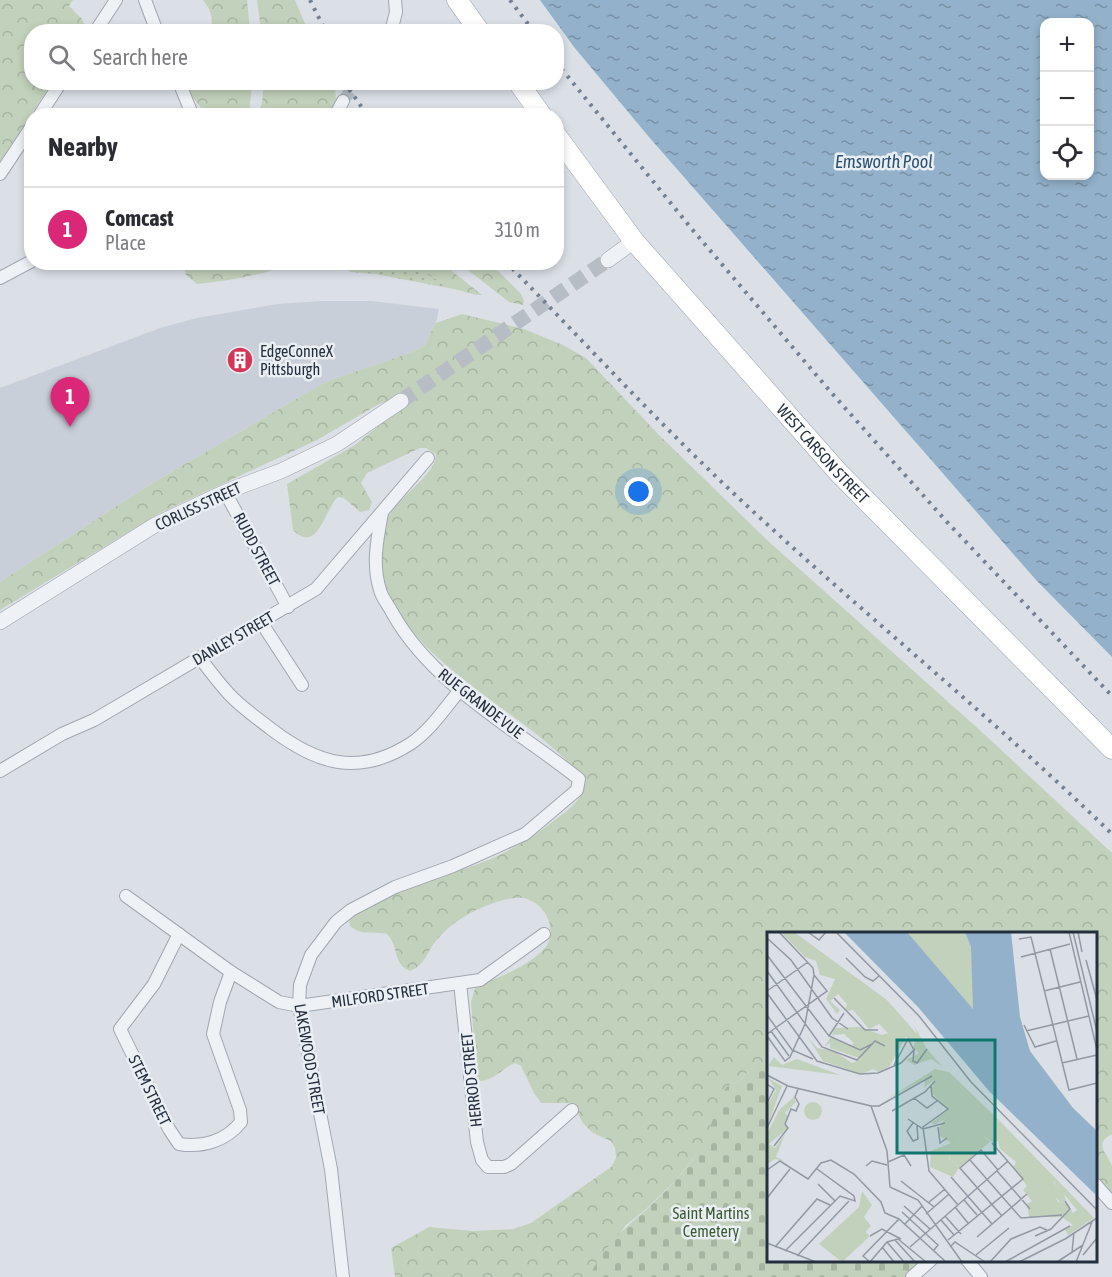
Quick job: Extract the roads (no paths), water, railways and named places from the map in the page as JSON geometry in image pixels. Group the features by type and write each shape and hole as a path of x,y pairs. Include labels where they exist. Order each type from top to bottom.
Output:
{"main road":[{"path":"457,0 474,24"},
{"path":"524,90 536,108"},
{"name":"WEST CARSON STREET","path":"564,146 634,241 838,472 1112,750"}],"street":[{"path":"100,24 116,0"},
{"path":"145,0 155,24"},
{"path":"393,24 396,12 395,0"},
{"path":"44,108 56,90"},
{"path":"182,90 189,108"},
{"path":"339,108 343,101"},
{"path":"0,174 24,138"},
{"path":"609,260 634,241"},
{"path":"0,278 24,265"},
{"name":"CORLISS STREET","path":"0,622 155,525 225,492 281,471 337,444 400,401"},
{"name":"DANLEY STREET","path":"0,771 62,734 94,720 316,589 428,458"},
{"name":"RUDD STREET","path":"225,492 288,607"},
{"name":"RUE GRANDE VUE","path":"382,513 374,556 380,591 402,630 425,658 460,690 579,779"},
{"path":"261,622 302,685"},
{"path":"200,658 230,695 288,742 322,759 349,764 373,762 412,743 460,690"},
{"name":"LAKEWOOD STREET","path":"343,1277 331,1169 299,1006 300,985 311,955 336,922 351,910 395,887 453,866 525,834 577,790 579,779"},
{"path":"126,897 231,972 279,1002 299,1006"},
{"name":"STEM STREET","path":"179,934 154,984 120,1029 169,1129 179,1144 196,1147 215,1141 235,1130 241,1122 240,1110 213,1034 220,1002 231,972"},
{"name":"MILFORD STREET","path":"299,1006 480,980 544,934"},
{"name":"HERROD STREET","path":"460,983 477,1142 482,1160 488,1167 495,1169 511,1164 572,1110"},
{"path":"1097,1187 1112,1203"},
{"path":"912,1277 930,1262"},
{"path":"969,1262 981,1277"}],"water":[{"name":"Emsworth Pool","path":"540,0 1112,0 1112,657 1036,580 649,137 574,47 564,33 564,24 557,24"}],"tunnel":[{"path":"343,101 351,90"},
{"path":"401,401 608,260"}],"railway":[{"path":"310,0 322,24"},
{"path":"510,0 528,24"},
{"path":"564,72 691,228 829,390 947,522 1112,696"},
{"path":"350,90 362,108"},
{"path":"514,270 714,475 1022,750 1112,834"}],"place":[{"name":"EdgeConneX Pittsburgh","path":"240,360"},
{"name":"Comcast","path":"70,427"}],"park label":[{"name":"Saint Martins Cemetery","path":"711,1222"}]}
